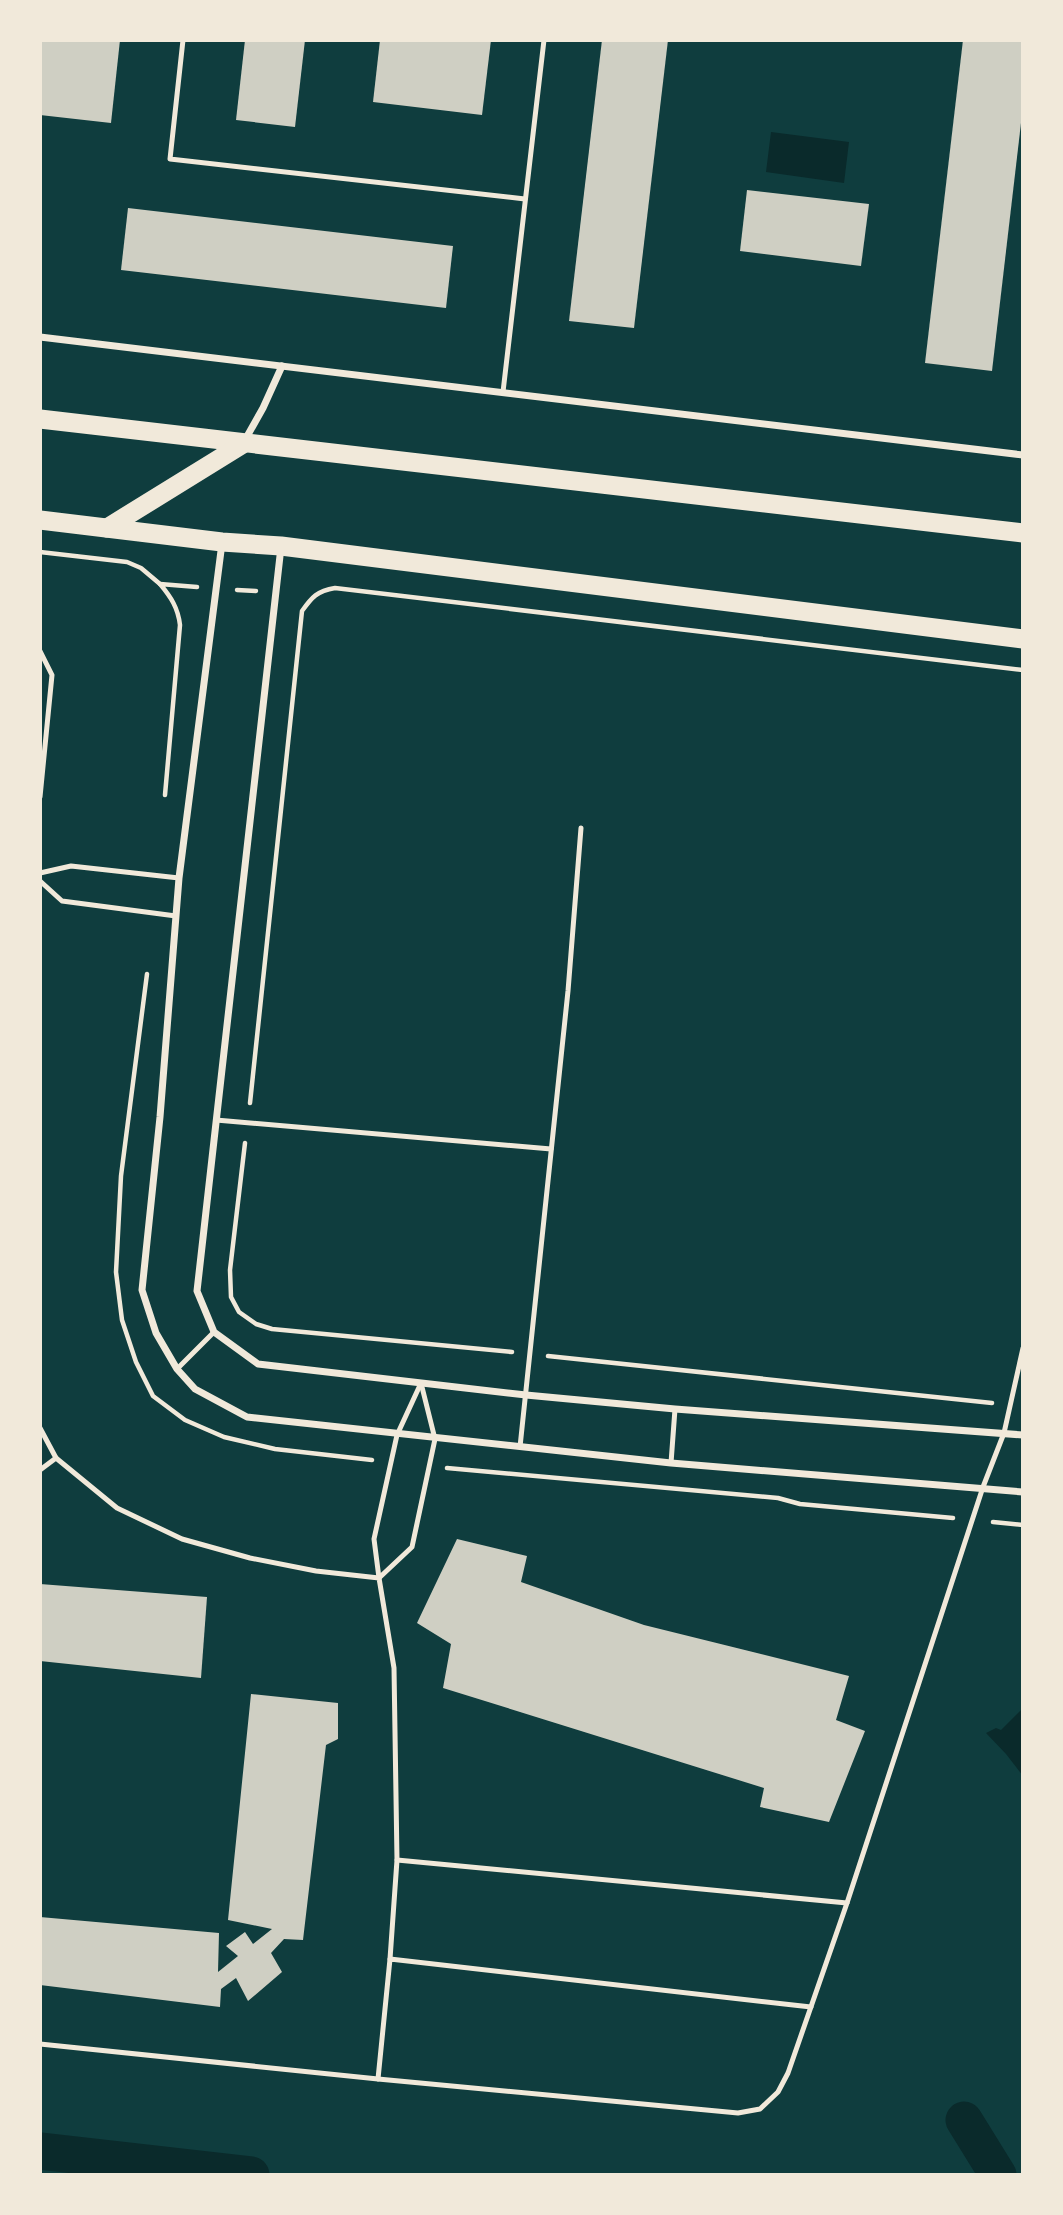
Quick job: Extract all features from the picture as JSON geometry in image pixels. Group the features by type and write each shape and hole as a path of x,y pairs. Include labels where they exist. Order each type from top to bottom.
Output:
{"highway":[{"path":"40,419 1023,533"},
{"path":"107,528 243,444"},
{"path":"40,520 222,542 281,546 1023,639"}],"street":[{"path":"40,337 1023,455"},
{"path":"243,444 282,366"},
{"path":"222,542 179,878 160,1117 142,1290 156,1333 177,1369 195,1390 247,1417 671,1463 1023,1492"},
{"path":"281,546 197,1291 214,1332 258,1364 675,1409 1023,1435"}],"lane":[{"path":"183,40 170,159 525,199"},
{"path":"503,392 544,40"},
{"path":"40,651 52,675 40,797"},
{"path":"520,1447 581,828"},
{"path":"40,873 71,866 179,878"},
{"path":"40,881 62,901 176,916"},
{"path":"216,1120 551,1149"},
{"path":"177,1369 214,1332"},
{"path":"40,2044 738,2113 760,2109 778,2092 788,2073 847,1903 983,1487 1004,1433 1023,1348"},
{"path":"378,2079 397,1860 394,1668 373,1539 397,1435 421,1383"},
{"path":"40,1428 55,1458 117,1508 182,1539 250,1558 316,1571 379,1578 412,1547 435,1439 421,1383"},
{"path":"671,1463 675,1409"},
{"path":"40,1470 55,1458"},
{"path":"397,1860 847,1903"},
{"path":"390,1959 811,2007"}],"path":[{"path":"40,552 127,562 141,568 160,584"},
{"path":"1011,1405 272,1329 256,1324 239,1312 231,1297 230,1270 301,619 302,611 313,594 334,588 1023,670"},
{"path":"165,797 170,745"},
{"path":"148,964 121,1176 116,1272 122,1320 136,1362 153,1396 186,1420 224,1437 275,1449 390,1462"},
{"path":"429,1467 778,1498 800,1504 1023,1525"}],"water":[{"path":"771,132 849,142 844,183 766,172"},
{"path":"1023,1708 1023,1776 986,1733 996,1728 1001,1730"}],"building":[{"path":"40,40 120,40 111,123 40,115"},
{"path":"245,40 305,40 295,127 236,120"},
{"path":"380,40 491,40 482,115 373,102"},
{"path":"602,40 668,40 634,328 569,321"},
{"path":"963,40 1023,40 1023,106 992,371 925,363"},
{"path":"747,190 869,204 861,266 740,251"},
{"path":"128,208 453,246 446,308 121,270"},
{"path":"457,1539 527,1556 521,1582 644,1625 849,1676 836,1720 865,1731 829,1822 760,1807 764,1788 443,1688 451,1644 417,1623"},
{"path":"40,1584 207,1597 201,1678 40,1661"},
{"path":"251,1694 338,1703 338,1739 326,1745 303,1940 284,1939 271,1953 282,1972 248,2001 236,1978 221,1989 220,2007 40,1985 40,1917 219,1933 218,1972 238,1956 226,1946 245,1932 253,1944 272,1929 228,1920"}],"waterway":[{"path":"964,2120 998,2175"},
{"path":"40,2151 251,2175"}]}
